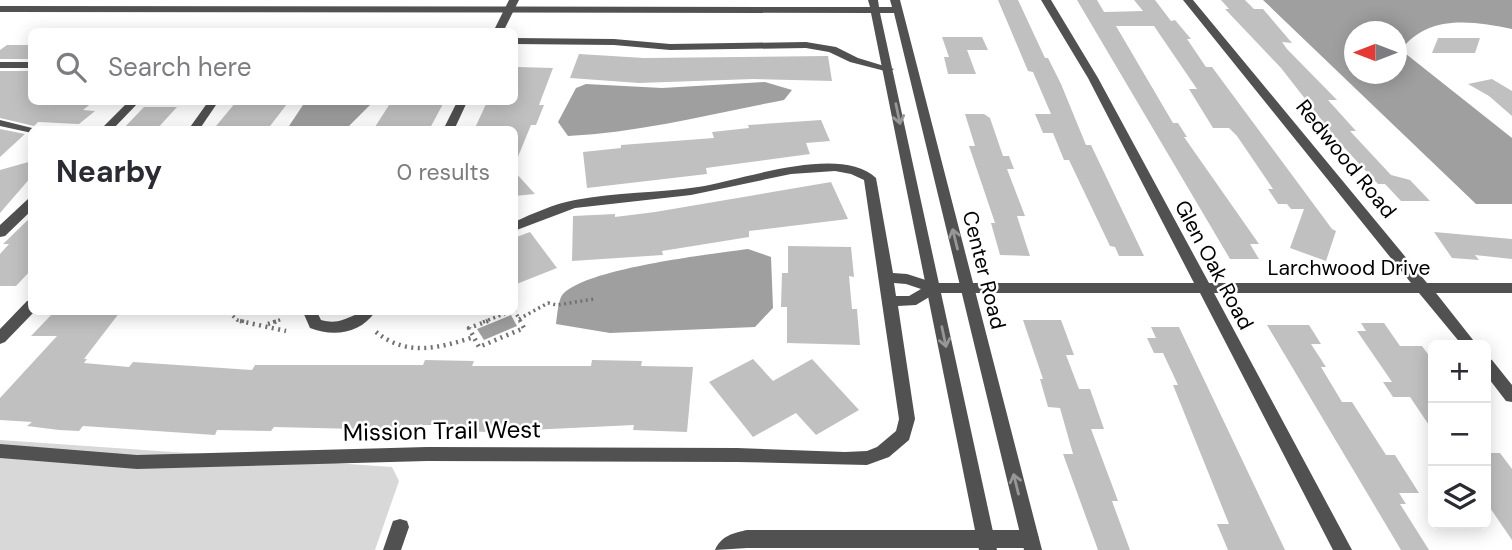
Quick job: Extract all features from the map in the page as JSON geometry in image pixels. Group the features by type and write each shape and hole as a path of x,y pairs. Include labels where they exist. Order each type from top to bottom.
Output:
{"street":[{"path":"500,28 514,0"},
{"name":"Glen Oak Road","path":"1046,0 1093,79 1343,550"},
{"name":"Redwood Road","path":"1188,0 1466,340"},
{"path":"874,5 987,545"},
{"path":"0,9 509,10 896,5"},
{"name":"Center Road","path":"896,5 1032,545"},
{"path":"518,41 614,42 670,47 806,45 832,49 864,63 889,69"},
{"path":"0,65 28,65"},
{"path":"109,126 131,105"},
{"path":"196,126 211,105"},
{"path":"450,126 460,105"},
{"path":"0,123 28,129"},
{"path":"518,225 572,204 709,189 750,177 840,168 870,178 888,301 911,301 934,288"},
{"path":"0,233 28,206"},
{"path":"885,278 908,279 934,288"},
{"name":"Larchwood Drive","path":"934,288 1512,288"},
{"name":"Mission Trail West","path":"0,451 137,462 428,454 867,458 883,452 902,435 908,419 888,301"},
{"path":"0,338 28,309"},
{"path":"311,315 315,324 330,328 351,324 364,315"},
{"path":"1491,370 1512,396"},
{"path":"392,550 400,527"},
{"path":"724,550 734,541 747,539 1032,545"}],"path":[{"path":"519,319 548,303 557,305 594,299"},
{"path":"232,315 237,320 286,331"},
{"path":"502,315 469,328 479,346 524,327 517,315"},
{"path":"266,325 283,319"},
{"path":"376,332 391,346 406,349 432,348 474,337"}],"shaded area":[{"path":"1263,0 1512,0 1512,29 1452,23 1424,30 1407,43 1407,21 1344,21 1344,78"},
{"path":"1407,55 1512,138 1512,204 1476,204 1351,84 1407,84"},
{"path":"765,82 792,90 784,100 623,131 568,136 558,122 576,88 586,84 662,88"},
{"path":"303,105 370,105 349,126 289,126"},
{"path":"748,249 771,257 773,308 755,327 610,333 556,324 561,297 572,287 592,278 647,264"},
{"path":"511,315 517,326 484,340 477,329"},
{"path":"0,440 392,467 399,481 375,550 0,550"}],"building":[{"path":"998,0 1018,0 1045,58 1048,58 1061,84 1086,145 1091,145 1144,256 1119,256 1115,247 1110,246 1069,160 1064,160 1053,133 1043,133 1035,114 1051,114 1033,72 1028,71"},
{"path":"1077,0 1097,0 1104,12 1143,11 1134,0 1155,0 1171,21 1175,20 1191,39 1187,39 1206,67 1212,67 1336,231 1326,261 1290,248 1304,209 1291,209 1287,204 1278,204 1268,189 1273,189 1237,136 1229,128 1213,128 1189,89 1197,89 1154,26 1116,26 1173,123 1178,123 1187,137 1184,137 1259,244 1250,244 1259,259 1230,259"},
{"path":"1221,0 1245,0 1254,9 1263,9 1292,43 1282,42 1287,49 1337,100 1328,100 1356,131 1350,131 1391,175 1410,180 1430,201 1401,201 1385,184 1378,184 1338,141 1281,68 1225,9 1229,9"},
{"path":"942,37 982,37 988,50 967,50 976,74 948,74 944,57 949,57"},
{"path":"1438,38 1480,38 1475,53 1432,53"},
{"path":"7,45 28,45 28,59 0,59 0,50"},
{"path":"579,54 644,58 828,56 832,81 753,79 639,83 570,78"},
{"path":"518,67 553,68 539,105 544,105 536,125 531,125 518,157 518,126 476,126 486,105 518,105"},
{"path":"0,71 28,71 28,105 89,105 83,110 95,111 79,124 38,122 34,126 0,118"},
{"path":"1492,79 1512,91 1512,116 1489,96 1468,84"},
{"path":"234,105 286,105 270,126 216,126"},
{"path":"389,105 442,105 431,126 376,126"},
{"path":"144,107 177,107 160,126 126,126"},
{"path":"965,114 984,114 990,118 1003,156 1009,156 1014,169 1007,169 1025,216 1017,216 1030,256 1000,255 991,223 995,223 969,146 975,146"},
{"path":"821,120 830,141 806,143 810,154 706,168 707,174 587,188 583,152 621,148 621,145 714,138 712,132 749,128 748,125"},
{"path":"0,129 25,134 0,157"},
{"path":"28,162 28,181 0,213 0,170"},
{"path":"518,175 535,194 518,196"},
{"path":"831,182 848,219 749,231 749,237 662,251 663,255 572,261 573,216 615,214 615,217 655,212"},
{"path":"28,220 28,273 16,286 0,286 0,254 9,244 3,244"},
{"path":"530,232 557,268 518,283 518,236"},
{"path":"1434,232 1512,239 1512,259 1475,255 1479,260 1452,258"},
{"path":"788,246 851,247 854,277 849,276 852,309 857,309 860,345 787,343 787,307 781,307 782,273 788,273"},
{"path":"51,315 118,315 84,359 87,359 84,363 129,367 133,362 252,370 255,365 423,365 425,360 474,361 472,366 591,366 592,360 642,361 641,366 693,367 687,432 633,430 634,425 486,432 451,430 453,425 401,425 399,430 274,427 271,431 217,430 215,435 83,426 79,431 27,426 32,422 0,420 0,398 57,336 31,336"},
{"path":"1023,320 1061,320 1074,355 1066,355 1079,389 1090,389 1104,429 1091,429 1118,501 1112,501 1130,550 1098,550 1063,454 1073,454 1060,408 1048,407 1040,379 1043,379"},
{"path":"1361,323 1384,323 1400,346 1422,346 1428,354 1428,424 1410,397 1393,397 1383,382 1392,382 1357,331 1366,331"},
{"path":"1267,325 1309,325 1321,344 1311,344 1326,367 1321,367 1342,402 1352,402 1386,455 1395,455 1419,493 1399,493 1406,504 1400,504 1429,550 1401,550"},
{"path":"1151,327 1179,327 1285,550 1228,550 1217,524 1229,524 1173,385 1178,385 1163,353 1154,353 1147,338 1156,338"},
{"path":"753,359 773,381 812,359 859,410 816,435 796,413 753,437 709,382"},
{"path":"1491,453 1500,453 1512,469 1512,540 1491,509"}]}
